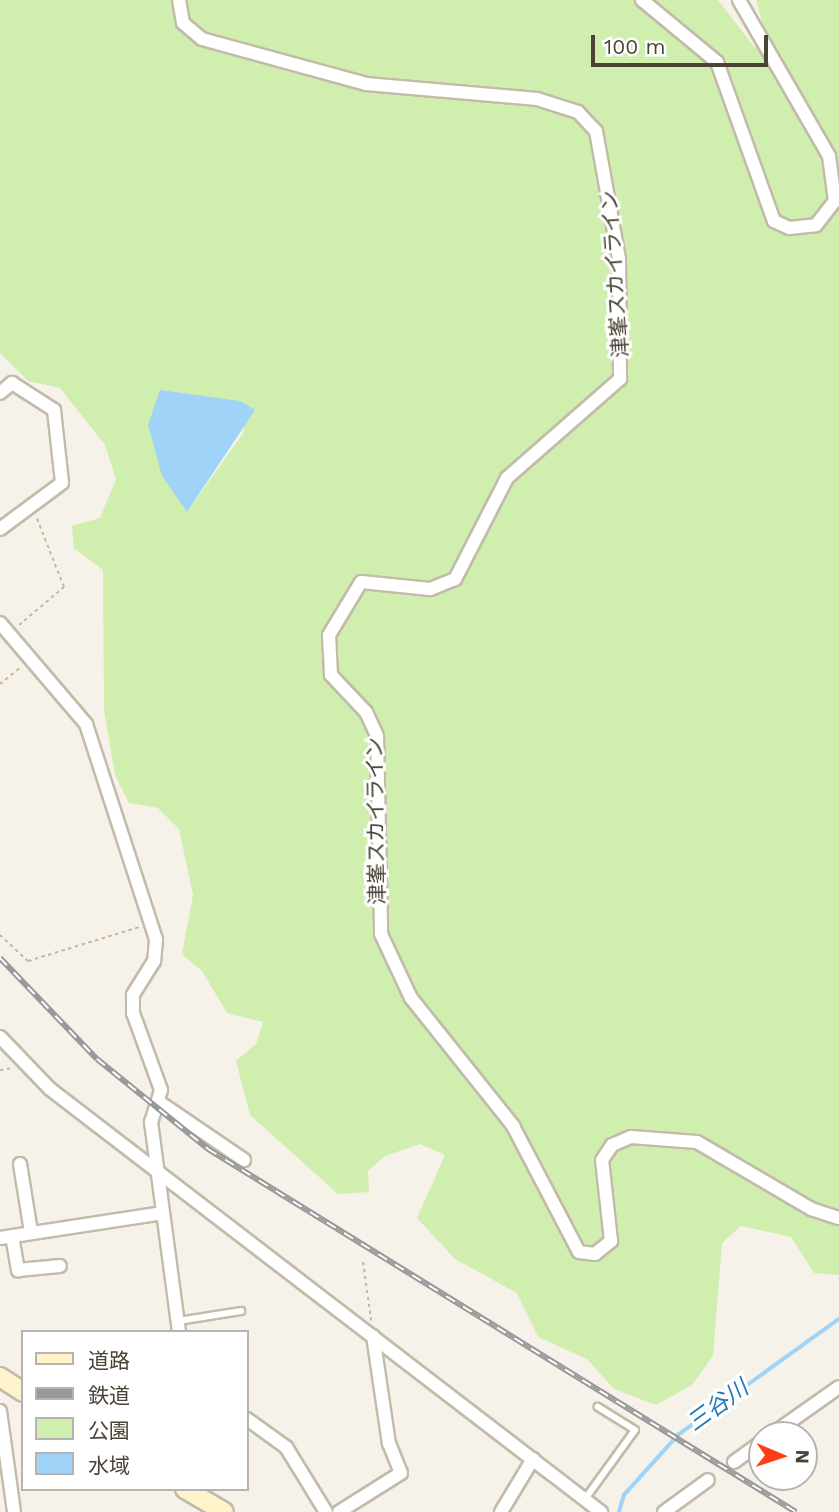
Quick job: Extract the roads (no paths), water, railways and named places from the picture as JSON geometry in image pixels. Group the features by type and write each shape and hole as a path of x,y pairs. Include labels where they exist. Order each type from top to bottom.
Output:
{"main road":[{"path":"0,1377 21,1391"},
{"path":"196,1497 224,1512"}],"street":[{"name":"津峯スカイライン","path":"179,0 183,23 202,39 366,84 537,99 578,112 596,131 619,259 620,379 507,478 455,579 430,589 360,582 329,635 331,675 366,712 377,736 381,934 411,998 513,1126 579,1252 595,1254 611,1241 602,1160 612,1144 631,1137 697,1142 811,1209 839,1218"},
{"path":"642,0 717,62 774,221 789,228 816,225 835,201 829,156 739,0"},
{"path":"0,393 12,383 47,400 58,419 62,483 31,502 0,529"},
{"path":"4,628 86,724 103,764 115,827 138,872 147,927 157,948 137,982 133,1013 157,1075 159,1102 151,1122 178,1326"},
{"path":"0,1037 50,1090 601,1512"},
{"path":"159,1102 244,1160"},
{"path":"20,1164 31,1232"},
{"path":"60,1266 18,1270 6,1237 163,1213"},
{"path":"339,1512 401,1473 389,1444 373,1336"},
{"path":"791,1421 839,1387"},
{"path":"0,1411 14,1512"},
{"path":"248,1420 286,1447 326,1512"},
{"path":"734,1462 748,1452"},
{"path":"501,1512 533,1459"},
{"path":"664,1512 708,1480"}],"lane":[{"path":"178,1326 241,1311"},
{"path":"585,1499 635,1430 598,1407"}],"water":[{"path":"160,390 240,401 255,410 187,512 162,476 148,425"}],"waterway":[{"name":"三谷川","path":"619,1512 624,1495 678,1435 839,1319"}],"railway":[{"path":"0,958 97,1059 208,1149 796,1512"}]}
